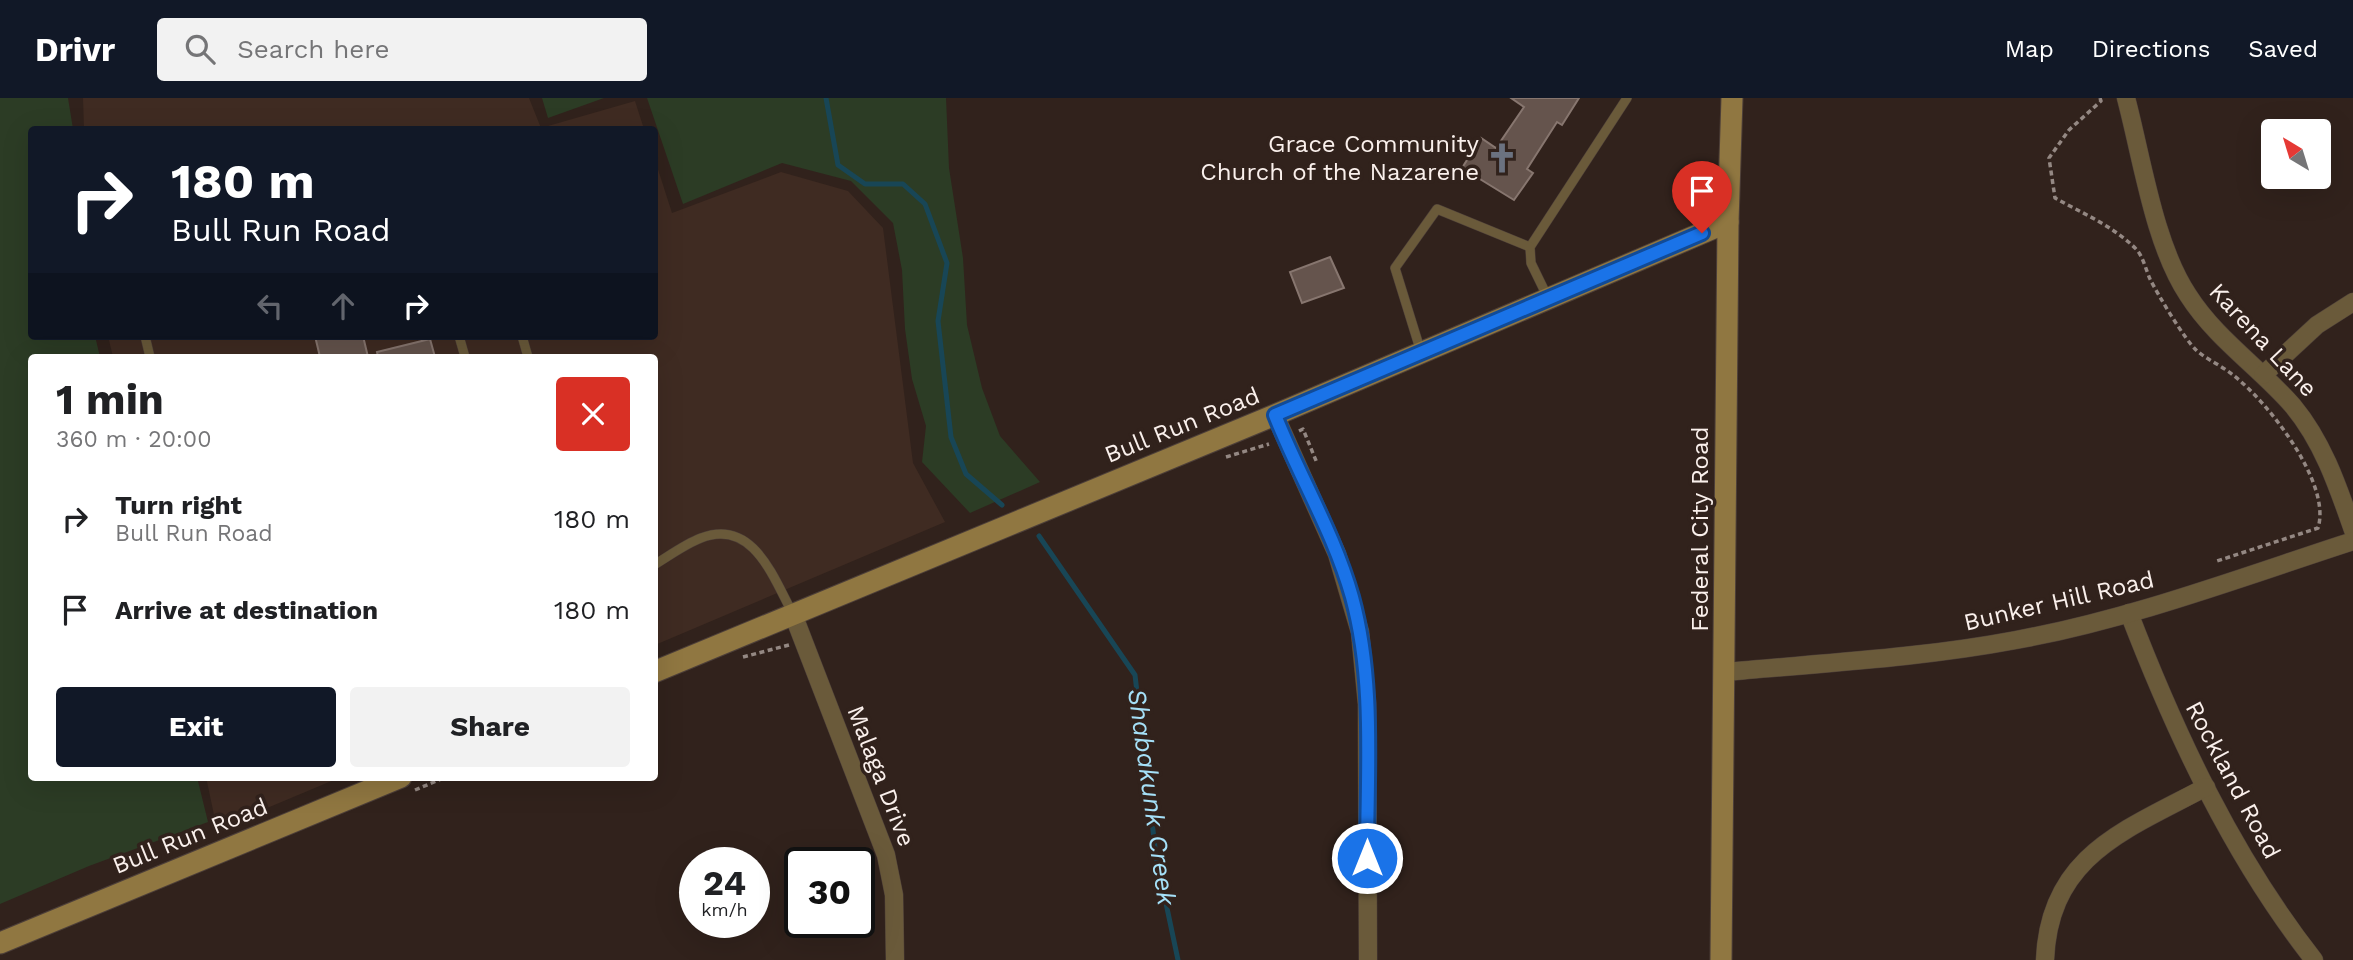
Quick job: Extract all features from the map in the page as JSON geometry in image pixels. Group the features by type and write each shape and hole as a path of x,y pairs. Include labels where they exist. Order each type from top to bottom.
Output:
{"street":[{"name":"Federal City Road","path":"1721,960 1726,672 1728,222 1732,98"},
{"name":"Karena Lane","path":"2126,98 2163,239 2186,292 2221,337 2294,407 2315,437 2331,469 2353,530"},
{"name":"Bull Run Road","path":"658,670 1275,415 1728,222"},
{"path":"2263,375 2317,325 2353,302"},
{"path":"1275,415 1337,554 1360,632 1367,704 1367,960"},
{"name":"Bunker Hill Road","path":"1726,672 1956,650 2018,640 2129,613 2353,541"},
{"name":"Rockland Road","path":"2129,613 2163,699 2206,787 2260,883 2314,960"},
{"name":"Malaga Drive","path":"793,614 886,855 894,895 895,960"},
{"name":"Bull Run Road","path":"0,943 391,781"},
{"path":"2045,960 2046,935 2052,911 2072,873 2105,841 2206,787"}],"lane":[{"path":"1548,299 1531,262 1530,247 1627,98"},
{"path":"1421,353 1395,268 1437,209 1530,247"},
{"path":"658,563 701,538 725,533 741,537 761,554 793,614"}],"path":[{"path":"1222,458 1303,429 1319,467"},
{"path":"2214,562 2318,528"},
{"path":"733,659 802,641"}],"shaded area":[{"path":"83,98 529,98 540,126 84,126"},
{"path":"635,101 643,126 548,126"},
{"path":"658,169 672,213 781,172 848,191 883,228 913,463 945,522 658,644 658,354 112,354 109,340 658,340"},
{"path":"207,781 331,781 217,829"}],"green space":[{"path":"0,98 68,98 73,126 28,126 28,340 96,340 99,354 28,354 28,781 198,781 208,822 89,866 0,904"},
{"path":"542,98 604,98 548,118"},
{"path":"647,98 946,98 949,168 963,258 967,325 982,388 1000,436 1040,482 970,513 922,462 926,426 912,379 905,329 902,270 893,223 851,181 782,163 683,204"}],"building":[{"name":"Grace Community Church of the Nazarene","path":"1511,98 1579,98 1562,125 1557,122 1527,169 1533,173 1514,200 1462,168 1481,138 1496,148 1524,107"},
{"path":"1330,257 1344,288 1302,303 1290,272"},
{"path":"316,340 364,340 367,354 319,354"},
{"path":"430,340 434,354 377,354"}],"waterway":[{"name":"Shabakunk Creek","path":"826,98 838,165 865,184 903,184 925,204 947,263 938,321 951,437 966,474 1002,505"},
{"name":"Shabakunk Creek","path":"1039,536 1135,675 1156,856 1178,960"}],"place":[{"name":"Grace Community Church of the Nazarene","path":"1502,158"}],"route":[{"path":"1367,858 1367,704 1360,632 1337,554 1275,415 1702,233"}]}
